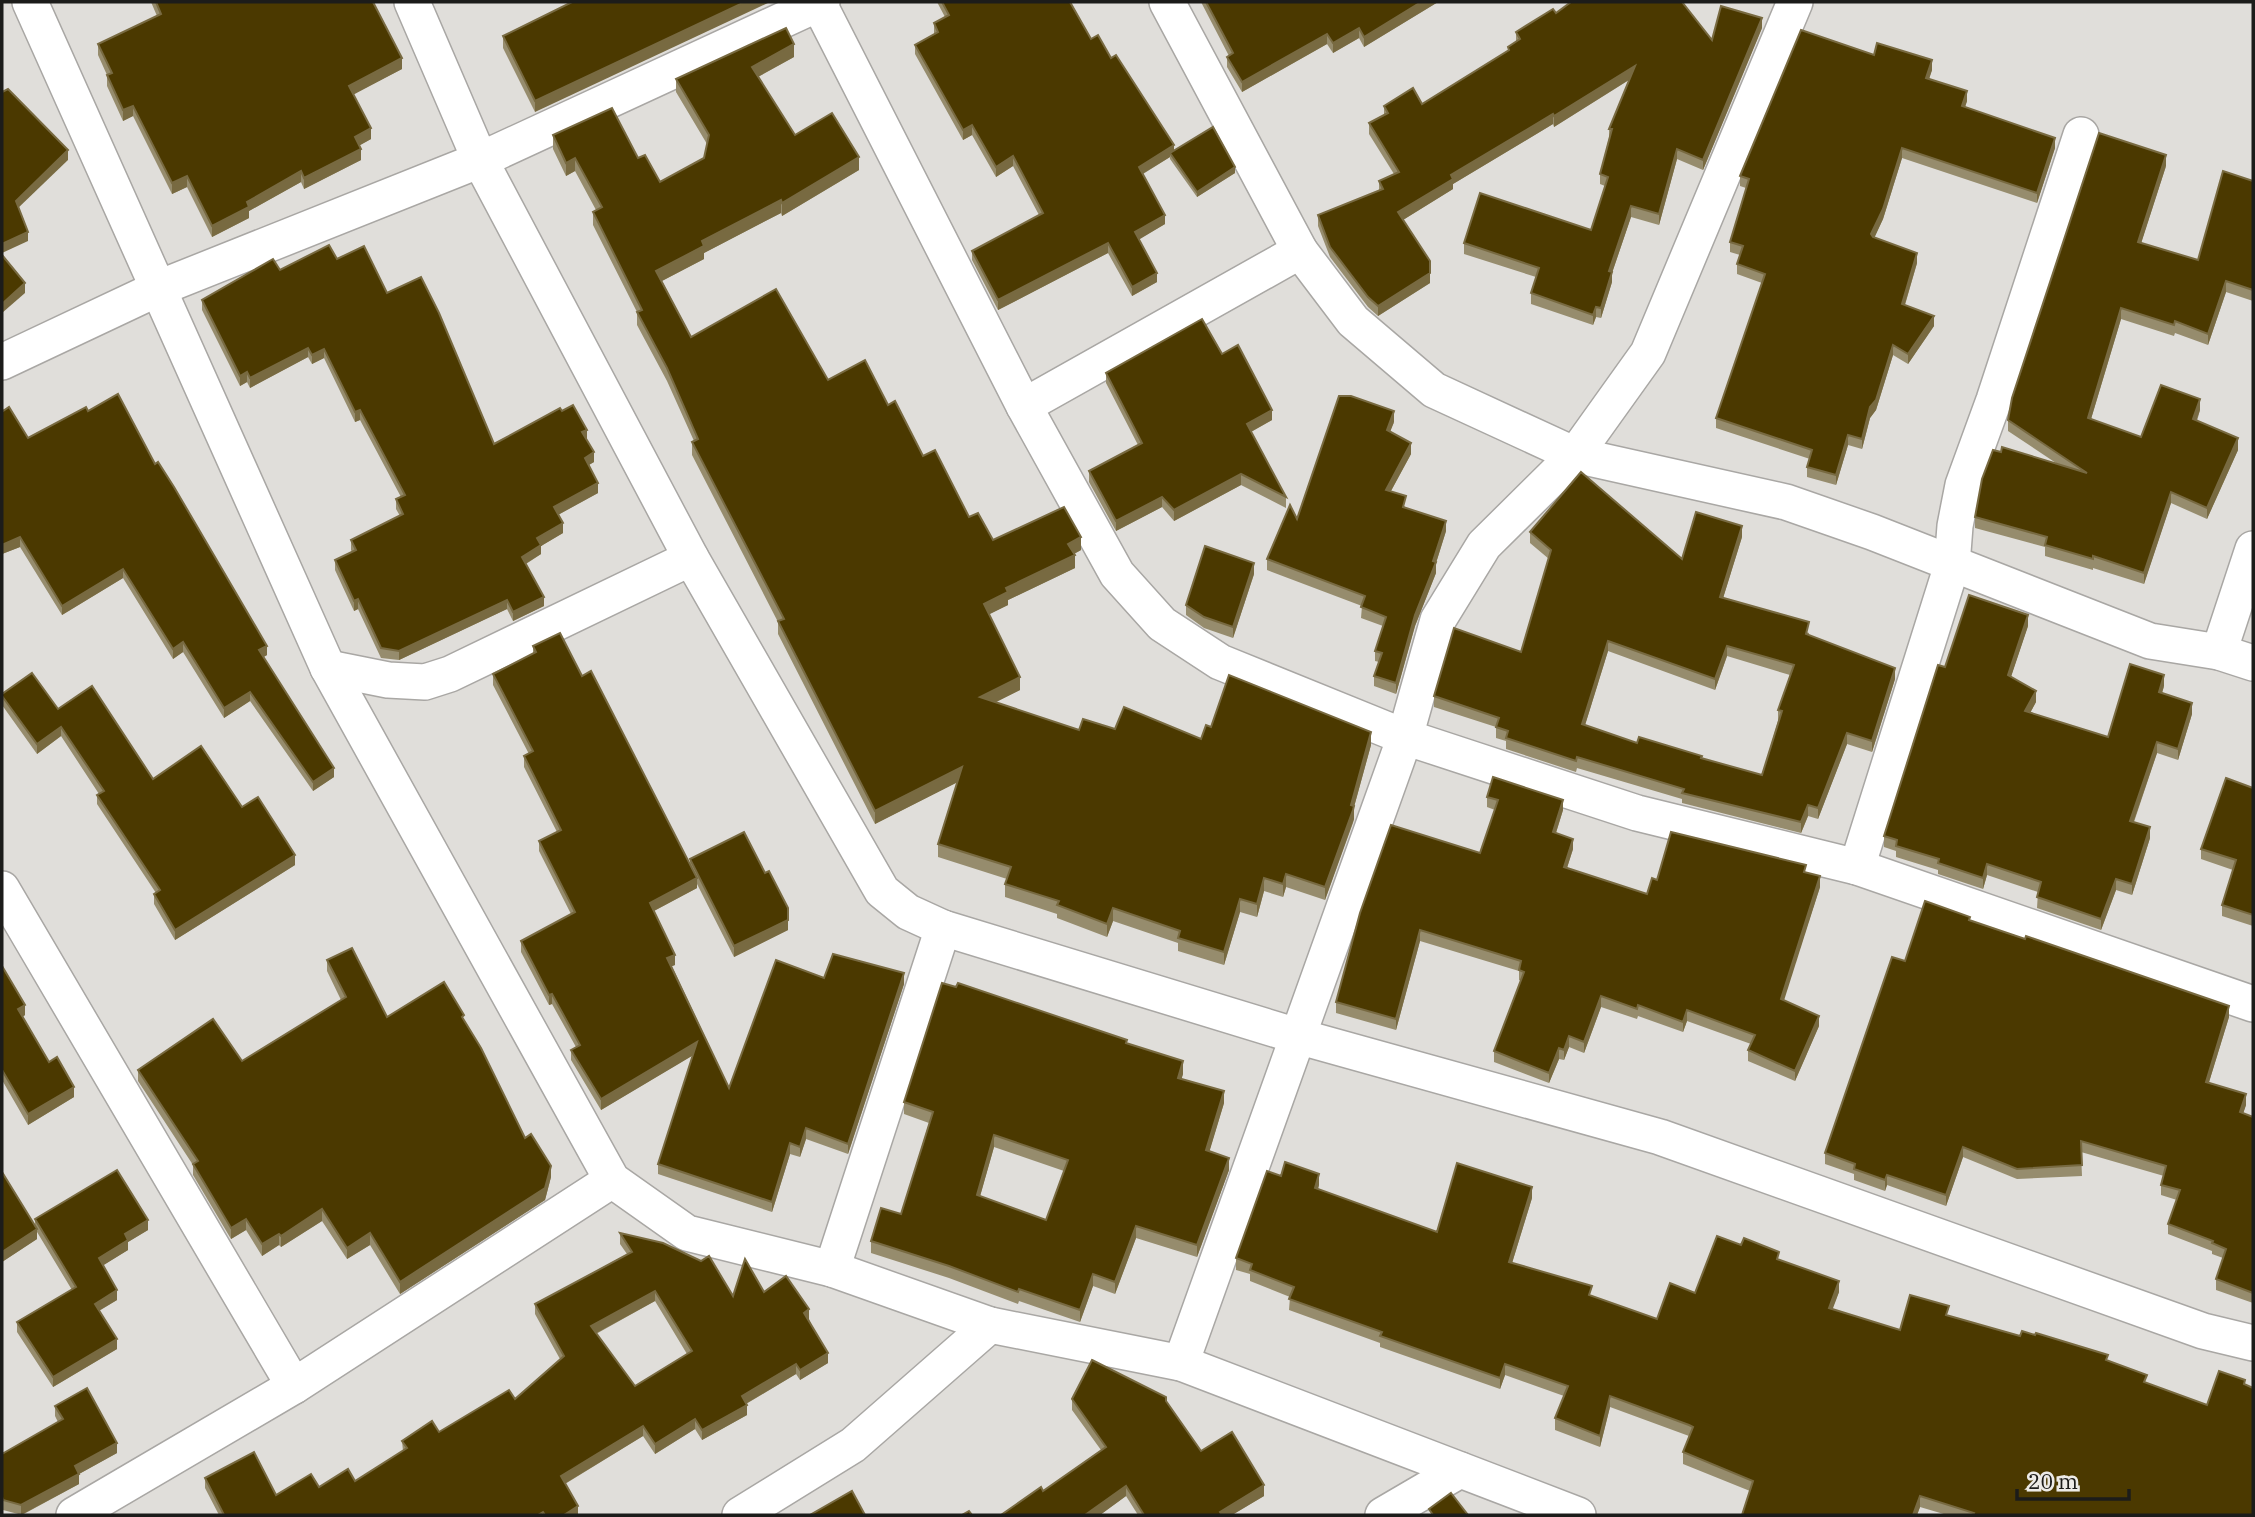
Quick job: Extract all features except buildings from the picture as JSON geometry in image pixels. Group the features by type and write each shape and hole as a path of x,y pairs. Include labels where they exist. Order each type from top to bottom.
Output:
{"street":[{"path":"30,2 328,668 612,1180 687,1233 832,1269 990,1325 1181,1363 1578,1515"},
{"path":"412,2 480,160 691,558 882,891 908,912 943,928 1297,1035 1660,1138 2203,1331 2253,1343"},
{"path":"2,362 159,288 480,160 819,2 1024,406 1117,574 1162,624 1220,662 1405,737 1637,813 1857,867 2253,1004"},
{"path":"1167,2 1300,251 1353,321 1434,390 1575,455 1786,502 1872,532 2151,641 2219,652 2253,663"},
{"path":"1181,1363 1405,737 1438,620 1484,545 1575,455 1648,353 1795,2"},
{"path":"1857,867 1952,565 1955,526 1963,485 1994,400 2081,135"},
{"path":"1024,406 1300,251"},
{"path":"2219,652 2253,549"},
{"path":"328,668 388,680 425,682 450,674 691,558"},
{"path":"2,889 294,1386"},
{"path":"832,1269 943,928"},
{"path":"74,1515 294,1386 612,1180"},
{"path":"740,1515 853,1445 990,1325"},
{"path":"1383,1515 1460,1470"}]}
